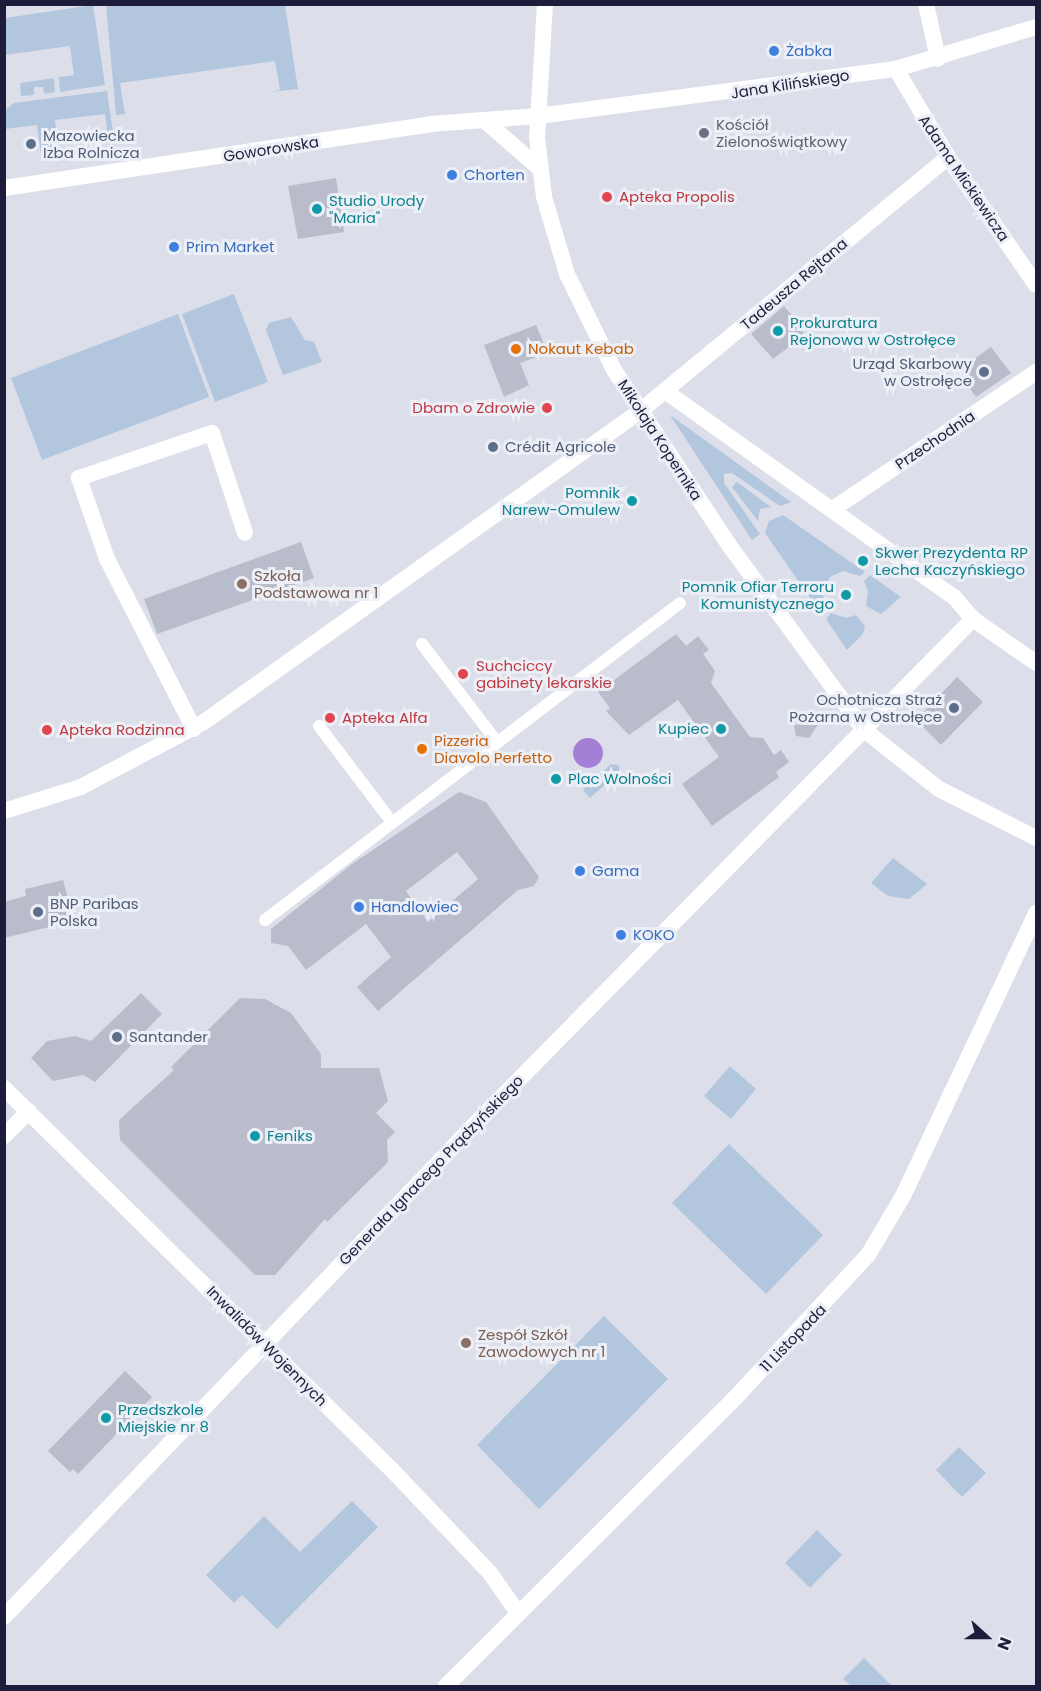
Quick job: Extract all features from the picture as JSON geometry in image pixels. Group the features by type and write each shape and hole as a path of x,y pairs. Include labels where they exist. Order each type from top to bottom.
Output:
{"street":[{"name":"Mikołaja Kopernika","path":"545,4 538,116 538,167 567,274 639,412 863,729 939,789 1036,838"},
{"path":"926,4 938,59"},
{"name":"Jana Kilińskiego","path":"538,116 896,69 938,59 1036,27"},
{"name":"Adama Mickiewicza","path":"896,69 948,157 1036,285"},
{"name":"Goworowska","path":"4,188 483,120 538,116"},
{"path":"483,120 538,167"},
{"name":"Tadeusza Rejtana","path":"4,811 81,787 194,729 639,412 948,157"},
{"name":"Przechodnia","path":"833,509 1036,372"},
{"name":"Mikołaja Kopernika","path":"665,391 962,602 973,619 1036,663"},
{"path":"194,729 107,559 79,478 212,433 245,533"},
{"path":"265,920 680,603"},
{"path":"863,729 973,619"},
{"path":"422,644 497,742"},
{"path":"319,726 392,822"},
{"name":"Generała Ignacego Prądzyńskiego","path":"4,1617 863,729"},
{"name":"11 Listopada","path":"446,1686 743,1390 868,1255 903,1196 1036,913"},
{"name":"Inwalidów Wojennych","path":"4,1088 267,1344 490,1573 518,1613"},
{"path":"4,1136 28,1112"}],"shaded area":[{"path":"93,5 105,85 60,92 59,77 74,75 70,46 5,55 5,18"},
{"path":"106,5 285,5 298,89 269,92 280,90 275,61 120,83 125,114 116,115"},
{"path":"54,78 55,92 44,94 43,87 34,87 34,95 21,96 20,83"},
{"path":"107,91 115,146 109,146 105,114 55,120 59,152 41,155 37,125 5,129 5,110 14,103"},
{"path":"234,294 268,382 215,402 182,314"},
{"path":"178,314 209,397 42,460 11,378"},
{"path":"291,317 305,340 314,342 322,362 283,375 266,330 269,323"},
{"path":"670,415 791,502 780,506 732,473 724,474 724,483 760,534 752,540"},
{"path":"737,482 771,507 760,509 758,521 732,487"},
{"path":"783,515 865,572 860,576 843,571 830,577 822,592 827,608 821,614 765,533 769,521"},
{"path":"870,575 901,597 881,614 866,606 868,592 864,581"},
{"path":"831,613 846,618 856,615 865,626 863,634 847,650 826,619"},
{"path":"588,738 599,742 603,753 599,764 588,768 577,764 573,753 577,742"},
{"path":"611,764 619,765 619,772 590,798 583,790"},
{"path":"893,858 927,884 909,899 888,896 871,883"},
{"path":"730,1066 756,1089 731,1119 704,1096"},
{"path":"729,1144 823,1235 766,1294 672,1203"},
{"path":"604,1316 668,1379 539,1509 477,1445"},
{"path":"959,1447 986,1473 962,1497 936,1470"},
{"path":"352,1501 378,1527 277,1629 242,1595 234,1603 206,1575 264,1516 300,1552"},
{"path":"817,1530 842,1555 810,1588 785,1563"},
{"path":"864,1658 892,1686 851,1686 843,1679"}],"building":[{"name":"Studio Urody \"Maria\"","path":"336,178 344,232 298,239 288,186"},
{"name":"Prokuratura Rejonowa w Ostrołęce","path":"784,306 804,329 802,337 773,359 751,334"},
{"path":"536,325 548,353 520,363 529,385 504,397 484,345"},
{"name":"Urząd Skarbowy w Ostrołęce","path":"991,347 1011,373 976,397 957,371"},
{"name":"Szkoła Podstawowa nr 1","path":"301,542 314,578 157,634 144,599"},
{"name":"Kupiec","path":"676,634 686,646 698,636 709,650 703,654 715,671 711,683 750,737 763,738 774,755 781,750 789,762 776,772 779,777 712,826 682,784 719,757 678,700 629,735 606,711 610,708 598,692"},
{"name":"Ochotnicza Straż Pożarna w Ostrołęce","path":"957,677 983,702 941,745 916,720"},
{"path":"821,720 809,738 796,736 794,725"},
{"name":"Handlowiec","path":"459,792 486,802 539,877 534,886 518,890 378,1011 357,987 391,957 366,924 306,970 288,946 271,943 271,929 352,864","holes":["457,852 478,879 428,922 406,891"]},
{"name":"BNP Paribas Polska","path":"63,880 74,921 4,938 4,902 26,896 25,889"},
{"name":"Santander","path":"141,993 162,1014 95,1082 83,1075 53,1081 31,1058 47,1041 75,1036 91,1041"},
{"name":"Feniks","path":"240,998 265,999 291,1013 321,1054 321,1068 379,1068 388,1101 376,1113 395,1132 387,1140 388,1162 327,1222 325,1219 275,1275 255,1275 120,1140 119,1120 174,1070 171,1067"},
{"name":"Przedszkole Miejskie nr 8","path":"125,1371 152,1397 78,1474 73,1469 70,1472 48,1451"}],"place":[{"name":"Żabka","path":"774,51"},
{"name":"Kościół Zielonoświątkowy","path":"704,133"},
{"name":"Mazowiecka Izba Rolnicza","path":"31,144"},
{"name":"Chorten","path":"452,175"},
{"name":"Apteka Propolis","path":"607,197"},
{"name":"Studio Urody \"Maria\"","path":"317,209"},
{"name":"Prim Market","path":"174,247"},
{"name":"Prokuratura Rejonowa w Ostrołęce","path":"778,331"},
{"name":"Nokaut Kebab","path":"516,349"},
{"name":"Urząd Skarbowy w Ostrołęce","path":"984,372"},
{"name":"Dbam o Zdrowie","path":"547,408"},
{"name":"Crédit Agricole","path":"493,447"},
{"name":"Pomnik Narew-Omulew","path":"632,501"},
{"name":"Skwer Prezydenta RP Lecha Kaczyńskiego","path":"863,561"},
{"name":"Szkoła Podstawowa nr 1","path":"242,584"},
{"name":"Pomnik Ofiar Terroru Komunistycznego","path":"846,595"},
{"name":"Suchciccy gabinety lekarskie","path":"463,674"},
{"name":"Ochotnicza Straż Pożarna w Ostrołęce","path":"954,708"},
{"name":"Apteka Alfa","path":"330,718"},
{"name":"Kupiec","path":"721,729"},
{"name":"Apteka Rodzinna","path":"47,730"},
{"name":"Pizzeria Diavolo Perfetto","path":"422,749"},
{"name":"Plac Wolności","path":"556,779"},
{"name":"Gama","path":"580,871"},
{"name":"Handlowiec","path":"359,907"},
{"name":"BNP Paribas Polska","path":"38,912"},
{"name":"KOKO","path":"621,935"},
{"name":"Santander","path":"117,1037"},
{"name":"Feniks","path":"255,1136"},
{"name":"Zespół Szkół Zawodowych nr 1","path":"466,1343"},
{"name":"Przedszkole Miejskie nr 8","path":"106,1418"}]}
